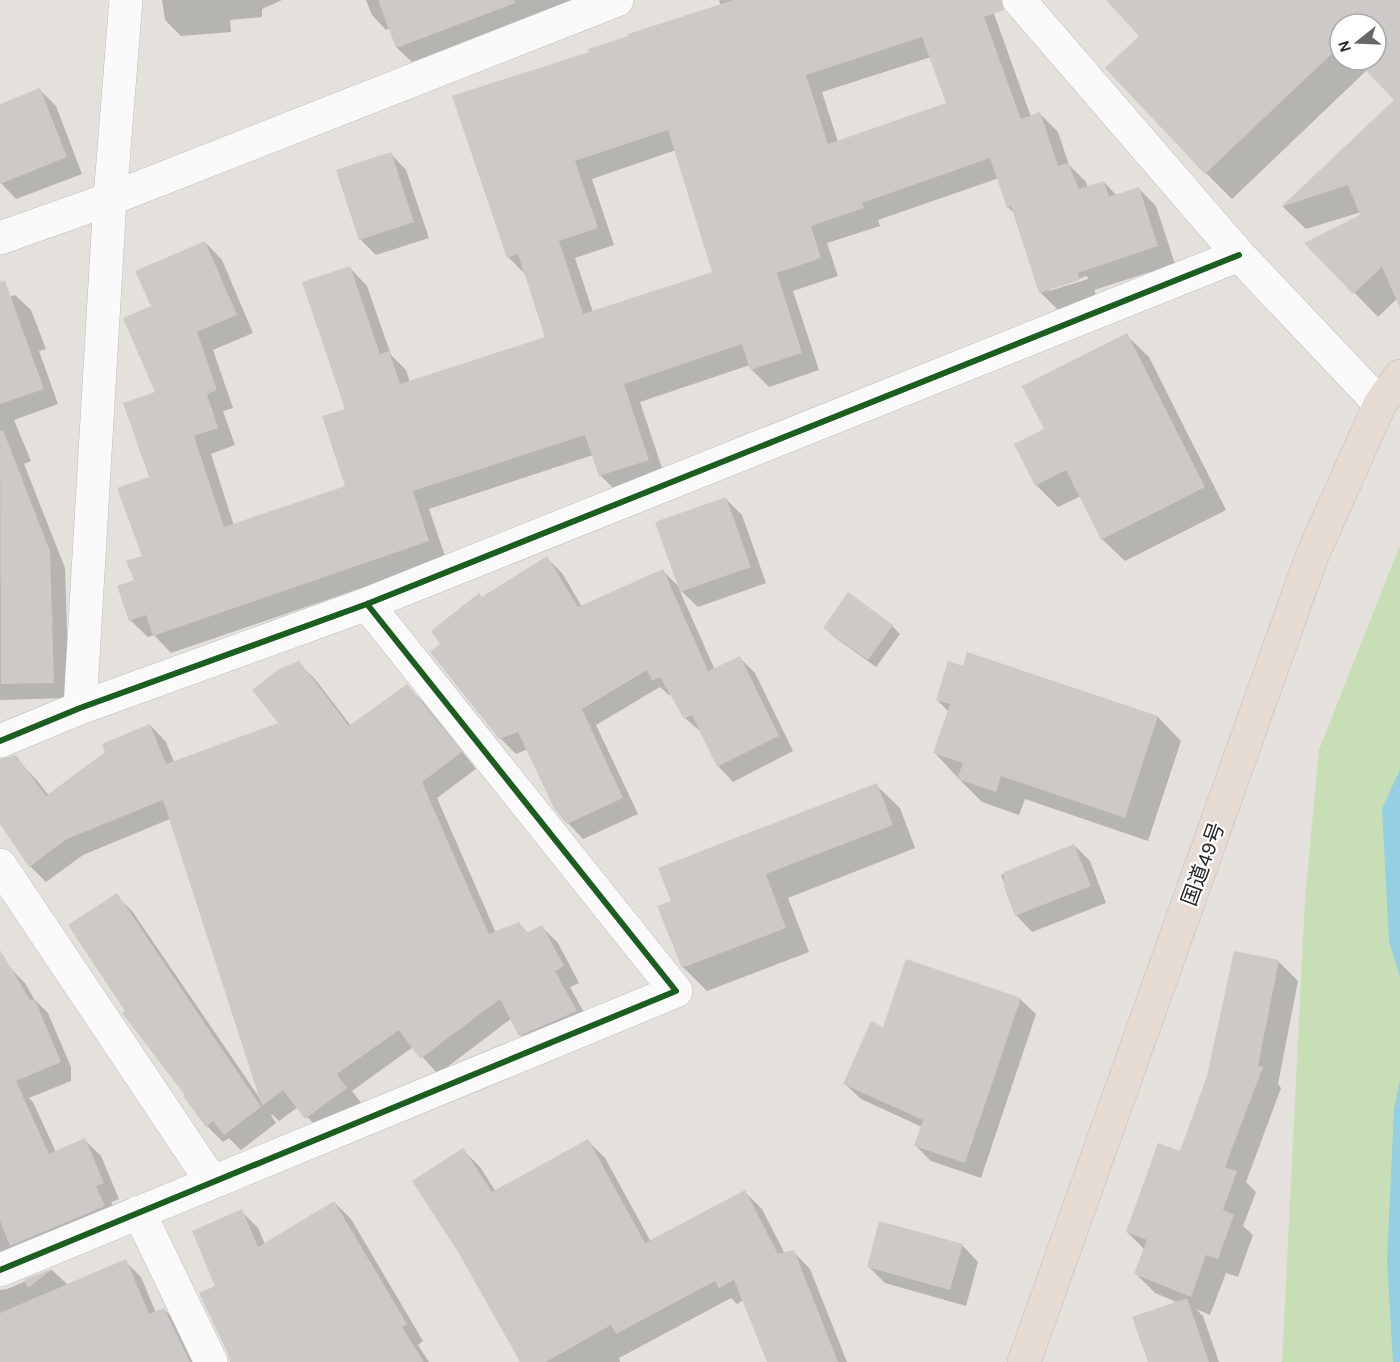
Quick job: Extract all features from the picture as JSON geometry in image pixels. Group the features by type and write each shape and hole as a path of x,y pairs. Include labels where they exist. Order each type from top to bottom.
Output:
{"highway":[{"name":"国道49号","path":"1024,1362 1312,556 1380,404 1400,375"}],"street":[{"path":"80,708 110,199 126,0"},
{"path":"0,238 110,199 617,0"},
{"path":"1019,0 1239,255 1380,404"},
{"path":"0,741 80,708 367,604 1239,255"},
{"path":"0,1270 676,991 367,604"},
{"path":"0,864 212,1182"},
{"path":"139,1212 211,1362"}],"green space":[{"path":"1400,545 1400,1362 1282,1362 1305,899 1319,750"}],"water":[{"path":"1400,769 1400,977 1389,941 1382,809"},
{"path":"1400,1079 1400,1362 1393,1362 1387,1260 1394,1109"}],"building":[{"path":"378,0 514,0 515,3 396,48"},
{"path":"734,0 1001,0 1004,10 984,17 1021,119 1040,112 1058,166 1068,163 1079,189 1104,181 1109,197 1139,187 1158,246 1078,273 1080,280 1039,293 1011,206 1007,208 990,158 862,203 864,208 811,226 821,258 777,273 802,353 750,370 742,344 624,384 649,460 599,476 585,435 413,491 429,541 153,636 146,615 129,621 117,586 134,580 126,561 142,556 117,488 149,477 123,403 155,392 123,318 151,306 135,271 205,241 237,315 197,332 217,390 207,394 218,428 194,436 224,527 345,486 322,416 345,409 302,282 350,266 380,354 389,351 400,384 545,337 518,254 507,258 452,96 589,52 588,49 628,36 628,34","holes":["922,37 946,103 828,144 806,75","668,130 712,272 583,314 559,241 598,228 575,161"]},
{"path":"1106,0 1400,0 1400,308 1382,267 1353,294 1304,243 1360,215 1348,185 1281,207 1394,100 1367,72 1388,72 1388,12 1328,12 1328,57 1205,174 1105,68 1139,36"},
{"path":"40,88 67,157 0,184 0,104"},
{"path":"391,152 414,222 359,240 336,170"},
{"path":"5,281 44,389 0,404 0,282"},
{"path":"1127,333 1205,487 1101,540 1066,470 1035,486 1014,444 1044,429 1022,386"},
{"path":"3,430 50,551 54,683 1,684 0,431"},
{"path":"726,497 751,567 680,592 655,522"},
{"path":"547,556 578,607 663,569 708,671 740,656 779,736 717,767 692,715 684,719 660,677 652,681 647,670 582,709 623,798 567,824 554,808 518,732 499,739 430,652 440,644 431,631 479,593 482,597"},
{"path":"848,592 893,625 868,660 823,628"},
{"path":"967,652 1158,716 1125,818 1001,776 996,792 957,779 963,763 933,753 950,704 936,700 948,661 963,666"},
{"path":"299,661 349,726 407,684 462,752 422,782 466,883 489,934 519,922 527,933 542,925 564,966 555,971 577,1011 519,1036 500,999 420,1059 399,1030 337,1074 347,1088 305,1119 283,1090 262,1106 163,800 67,839 29,867 0,824 0,759 16,755 46,796 105,752 102,744 150,724 166,764 278,723 252,690 279,669"},
{"path":"877,783 893,825 766,874 786,928 682,968 657,906 671,901 658,868"},
{"path":"1074,844 1091,886 1015,916 1004,887 1004,872"},
{"path":"117,893 261,1107 224,1135 213,1121 206,1127 183,1096 185,1095 122,1013 125,1011 68,925"},
{"path":"0,950 30,1000 35,1000 61,1062 16,1081 49,1154 85,1138 104,1183 96,1186 105,1206 10,1246 0,1221"},
{"path":"1234,951 1279,960 1258,1066 1263,1067 1225,1167 1237,1171 1223,1210 1234,1215 1218,1259 1206,1255 1191,1297 1134,1274 1147,1240 1126,1232 1158,1143 1180,1151 1207,1076"},
{"path":"906,959 1021,998 965,1163 914,1146 923,1120 843,1084 871,1021 883,1027"},
{"path":"588,1139 645,1243 745,1190 778,1254 794,1250 838,1362 767,1362 734,1280 719,1288 715,1281 616,1334 611,1325 546,1362 520,1362 460,1255 412,1181 463,1148 492,1192"},
{"path":"334,1201 407,1324 402,1327 424,1362 230,1362 199,1293 215,1286 192,1231 242,1209 258,1247"},
{"path":"879,1221 963,1244 950,1290 867,1267"},
{"path":"126,1259 149,1314 164,1308 190,1362 0,1362 0,1313"},
{"path":"53,1268 28,1288 24,1280"},
{"path":"1187,1298 1209,1362 1148,1362 1132,1317"}],"cycle path":[{"path":"0,741 80,708 367,604 1239,255"},
{"path":"0,1270 676,991 367,604"}]}
